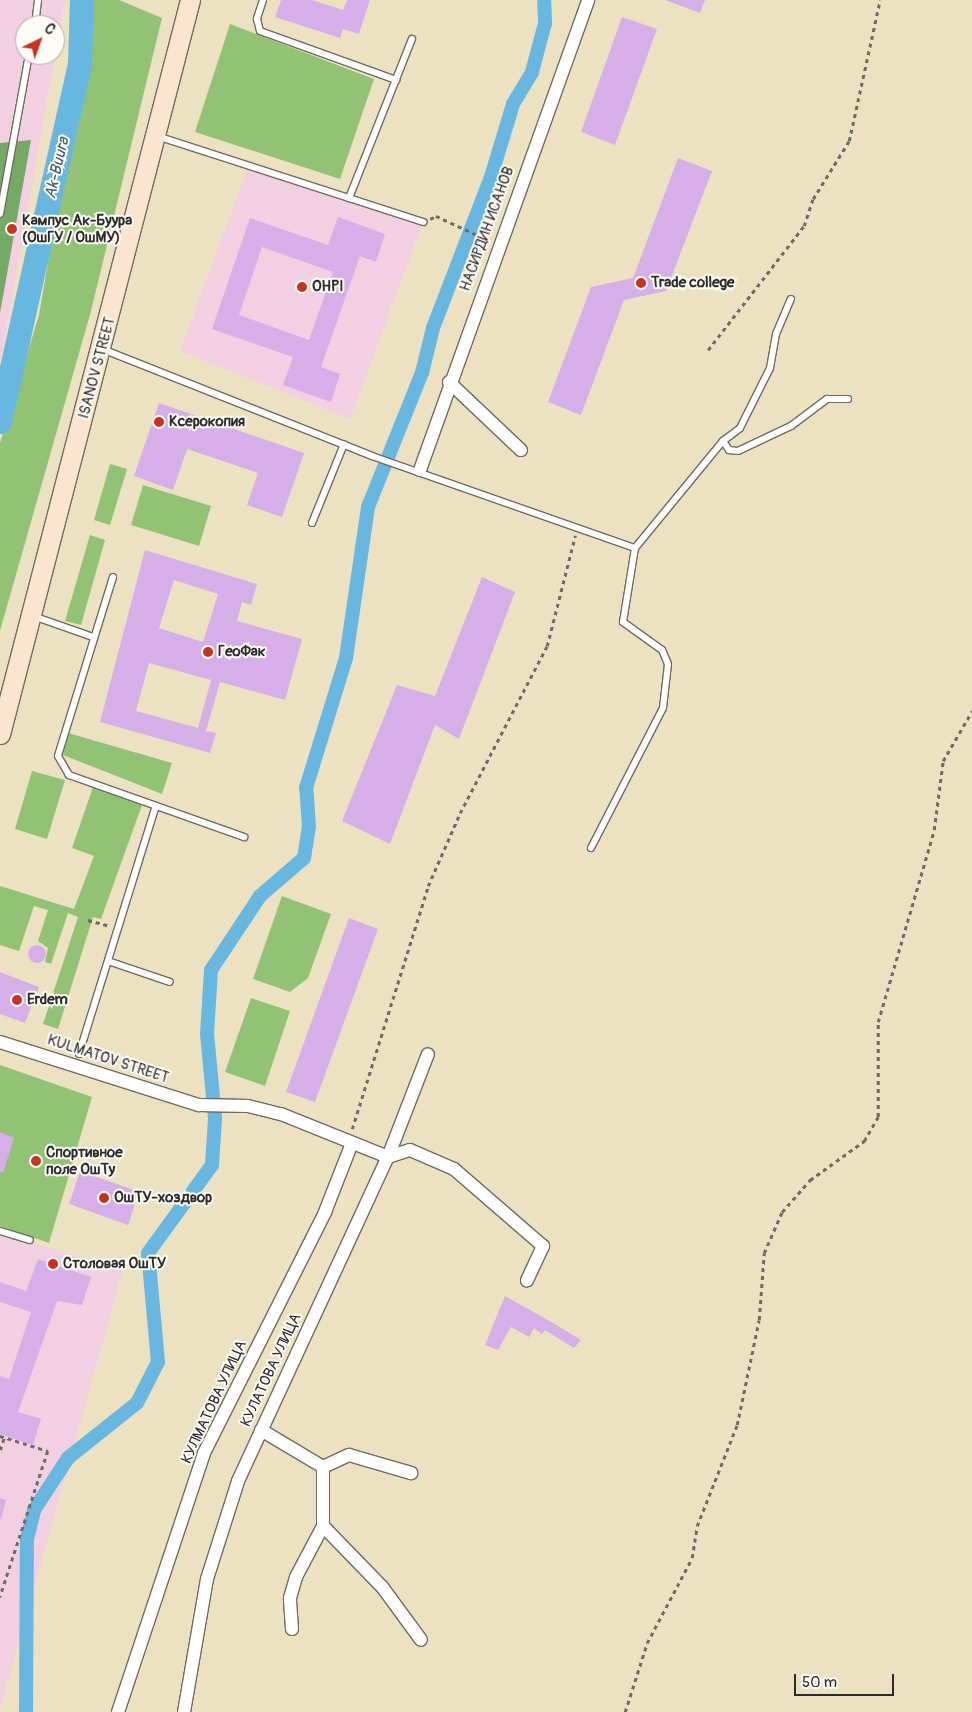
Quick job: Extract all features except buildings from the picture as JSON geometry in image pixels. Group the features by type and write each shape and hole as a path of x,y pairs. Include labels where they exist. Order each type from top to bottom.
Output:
{"main road":[{"name":"ISANOV STREET","path":"0,734 190,0"}],"street":[{"name":"НАСИРДИН ИСАНОВ","path":"420,470 588,0"},
{"path":"450,382 521,450"},
{"name":"KULMATOV STREET","path":"0,1042 206,1106 248,1106 308,1124 388,1158"},
{"name":"КУЛАТОВА УЛИЦА","path":"184,1712 207,1579 238,1481 388,1158 428,1054"},
{"name":"КУЛМАТОВА УЛИЦА","path":"118,1712 204,1453 325,1212 352,1143"},
{"path":"388,1158 410,1150 454,1169 543,1246 527,1280"},
{"path":"261,1430 323,1467"},
{"path":"323,1467 349,1456 411,1474"},
{"path":"292,1629 290,1598 296,1577 323,1526 323,1467"},
{"path":"323,1526 384,1588 421,1640"}],"lane":[{"path":"36,15 38,0"},
{"path":"263,0 257,18 260,31 396,80"},
{"path":"349,198 412,39"},
{"path":"0,214 27,65"},
{"path":"156,135 423,222"},
{"path":"591,848 662,708 668,664 662,650 623,622 635,548 723,441 740,428 770,368 776,334 791,299"},
{"path":"101,349 372,456 420,470 635,548"},
{"path":"723,441 729,450 738,451 791,426 827,399 848,399"},
{"path":"312,523 344,444"},
{"path":"113,577 58,756 69,775 155,808 244,837"},
{"path":"31,616 93,637"},
{"path":"79,1054 155,808"},
{"path":"108,961 170,982"},
{"path":"0,1231 30,1240"}],"path":[{"path":"708,350 804,226 813,198 849,141 880,0"},
{"path":"423,222 436,216 482,238"},
{"path":"352,1143 354,1119 410,932 460,813 547,646 576,528"},
{"path":"625,1712 647,1643 692,1558 698,1526 737,1425 759,1320 764,1253 788,1206 810,1180 864,1141 878,1117 878,1022 934,830 943,761 972,711"},
{"path":"88,920 118,928"},
{"path":"0,1436 48,1451 0,1597"},
{"path":"0,1450 4,1438"}],"shaded area":[{"name":"Кампус Ак-Буура (ОшГУ / ОшМУ)","path":"0,0 65,0 62,15 15,15 15,65 53,65 0,364"},
{"name":"OHPI","path":"249,165 423,222 350,419 180,351"},
{"path":"0,1233 114,1267 124,1266 0,1710"}],"green space":[{"path":"85,0 119,0 162,18 91,311 0,631 0,443 39,315 78,87"},
{"path":"230,24 374,79 340,179 195,132"},
{"path":"31,140 0,313 0,143"},
{"path":"110,464 127,469 110,525 94,520"},
{"path":"143,485 211,506 199,546 131,525"},
{"path":"90,535 105,540 81,625 65,621"},
{"path":"68,733 172,763 162,794 63,755"},
{"path":"32,771 65,780 47,839 15,829"},
{"path":"93,787 142,805 101,919 93,917 58,1029 43,1024 78,917 68,913 51,964 45,962 48,948 38,941 48,910 34,906 19,951 0,945 0,886 74,909 94,856 72,848"},
{"path":"282,896 331,914 308,978 290,992 253,979"},
{"path":"251,998 290,1011 265,1086 225,1072"},
{"name":"Спортивное поле ОшТу","path":"0,1065 92,1097 49,1243 0,1226"}],"waterway":[{"name":"Ak-Buura","path":"0,422 80,63 82,0"},
{"path":"26,1712 27,1539 34,1510 68,1458 137,1403 158,1362 148,1253 212,1165 215,1118 207,1034 211,970 260,896 304,858 309,827 306,788 346,658 368,507 422,373 433,328 491,177 513,104 532,72 545,23 544,0"}],"place":[{"name":"Кампус Ак-Буура (ОшГУ / ОшМУ)","path":"12,229"},
{"name":"Trade college","path":"641,283"},
{"name":"OHPI","path":"302,287"},
{"name":"Ксерокопия","path":"159,422"},
{"name":"ГеоФак","path":"208,652"},
{"name":"Erdem","path":"17,1000"},
{"name":"Спортивное поле ОшТу","path":"36,1161"},
{"name":"ОшТУ-хоздвор","path":"104,1198"},
{"name":"Столовая ОшТУ","path":"53,1264"}]}
